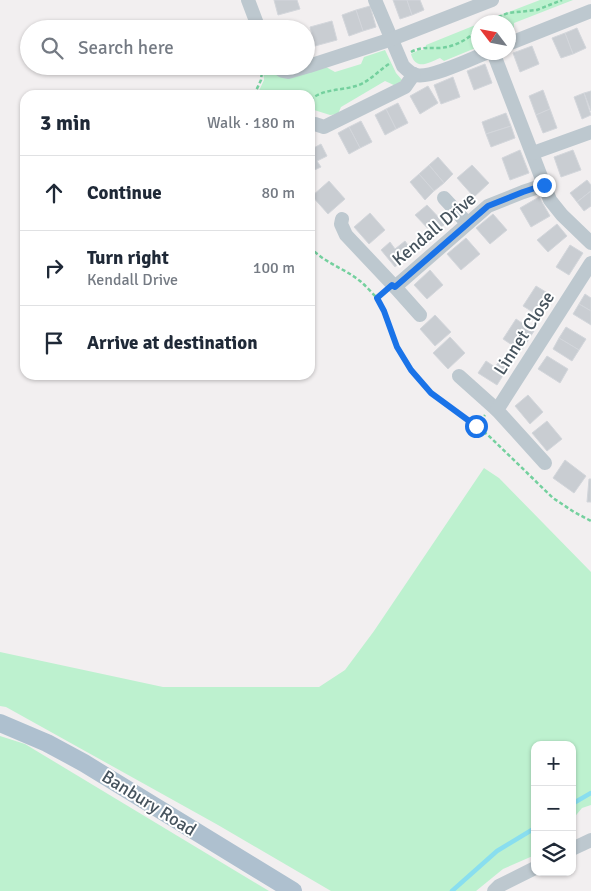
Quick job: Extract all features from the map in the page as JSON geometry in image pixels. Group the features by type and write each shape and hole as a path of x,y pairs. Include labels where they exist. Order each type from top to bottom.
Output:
{"main road":[{"name":"Banbury Road","path":"0,723 84,763 293,891"}],"street":[{"path":"248,0 256,20"},
{"path":"375,0 403,66 414,74 418,76 430,75 471,59"},
{"path":"315,64 392,40 492,0"},
{"path":"516,41 591,11"},
{"path":"496,60 534,153 550,200 562,215 591,243"},
{"path":"315,124 324,126 404,87 414,74"},
{"path":"534,153 591,132"},
{"name":"Kendall Drive","path":"342,219 341,224 346,235 393,286 488,206 544,185"},
{"path":"444,198 467,223"},
{"name":"Linnet Close","path":"497,410 591,263"},
{"path":"393,286 420,315"},
{"path":"459,376 497,410 545,462"},
{"path":"576,847 591,840"},
{"path":"494,891 499,886 531,870"}],"path":[{"path":"503,15 538,10 562,0"},
{"path":"315,96 320,93 364,83 399,58 418,48 440,48 457,44 471,35"},
{"path":"257,90 262,80 262,75"},
{"path":"315,253 360,280 377,298 384,311 397,347 411,370 431,393 488,435 553,498 591,521"},
{"path":"377,298 393,286"}],"green space":[{"path":"540,0 573,0 516,22 516,15 500,15"},
{"path":"471,27 471,50 444,61 440,58 423,64 416,62 411,54 419,50 425,50 426,45"},
{"path":"385,50 396,73 402,80 396,86 385,81 341,107 338,114 330,115 315,110 315,90 259,90 264,80 264,75 315,75 315,68 326,67 335,72 361,64 364,57"},
{"path":"484,468 499,478 591,572 591,805 582,808 576,815 576,741 531,741 531,857 503,869 476,891 331,891 218,825 6,707 0,706 0,652 163,687 319,687 345,670 374,631"},
{"path":"0,736 25,744 269,891 0,891"}],"building":[{"path":"274,0 297,0 300,9 278,15"},
{"path":"393,0 407,0 412,15 400,19"},
{"path":"407,0 420,0 424,10 412,15"},
{"path":"370,6 376,27 363,31 356,10"},
{"path":"356,10 363,31 349,36 342,15"},
{"path":"332,21 337,40 315,46 315,26"},
{"path":"577,28 586,48 573,54 565,33"},
{"path":"565,33 573,54 561,58 552,38"},
{"path":"532,46 539,64 520,72 516,60 516,52"},
{"path":"485,64 492,83 474,90 467,71"},
{"path":"453,77 460,97 441,104 434,85"},
{"path":"428,86 438,103 420,114 410,96"},
{"path":"543,90 550,109 536,115 529,96"},
{"path":"591,91 591,111 584,93"},
{"path":"584,93 591,115 582,119 574,97"},
{"path":"398,103 408,123 396,129 386,109"},
{"path":"386,109 396,129 385,135 375,115"},
{"path":"550,109 557,128 543,133 536,115"},
{"path":"506,113 511,126 486,134 482,122"},
{"path":"361,121 372,142 360,148 349,127"},
{"path":"511,126 515,138 491,147 486,134"},
{"path":"349,127 360,148 349,154 338,133"},
{"path":"321,144 327,156 317,161 321,167 315,170 315,147"},
{"path":"520,150 529,173 510,180 502,158"},
{"path":"573,150 581,170 561,177 554,157"},
{"path":"438,157 453,174 444,183 429,165"},
{"path":"429,165 444,183 434,191 419,174"},
{"path":"472,165 489,183 474,197 457,178"},
{"path":"419,174 434,191 425,200 410,182"},
{"path":"587,180 591,185 591,191 577,202 570,193"},
{"path":"329,181 345,199 328,214 315,199 315,193"},
{"path":"591,191 591,206 584,211 577,202"},
{"path":"539,197 550,216 531,227 520,208"},
{"path":"427,205 445,224 433,234 415,215"},
{"path":"370,213 385,230 369,244 354,227"},
{"path":"493,214 507,230 490,244 476,228"},
{"path":"557,224 567,236 548,252 537,240"},
{"path":"466,238 480,254 461,270 447,254"},
{"path":"405,241 413,252 395,267 381,250 390,242 395,249"},
{"path":"570,245 583,253 569,275 556,267"},
{"path":"430,270 443,285 427,299 414,285"},
{"path":"536,286 554,297 541,317 523,306"},
{"path":"585,294 591,298 591,311 579,304"},
{"path":"579,304 591,311 591,325 573,314"},
{"path":"435,315 451,332 435,346 420,329"},
{"path":"516,319 534,331 521,351 503,339"},
{"path":"566,327 586,339 579,350 559,338"},
{"path":"450,337 465,353 448,369 433,353"},
{"path":"559,338 579,350 572,361 553,349"},
{"path":"547,356 568,369 560,383 538,369"},
{"path":"500,360 509,366 497,385 478,373 486,361 495,367"},
{"path":"528,395 543,412 530,424 515,406"},
{"path":"547,421 562,439 547,451 532,433"},
{"path":"565,460 586,476 574,493 553,478"},
{"path":"589,479 591,479 591,502 587,502"}],"waterway":[{"path":"576,802 591,793"},
{"path":"452,891 497,851 531,830"}],"route":[{"path":"476,426 439,400 411,370 397,347 384,311 377,298 392,285 395,287 488,206 544,185"}]}
